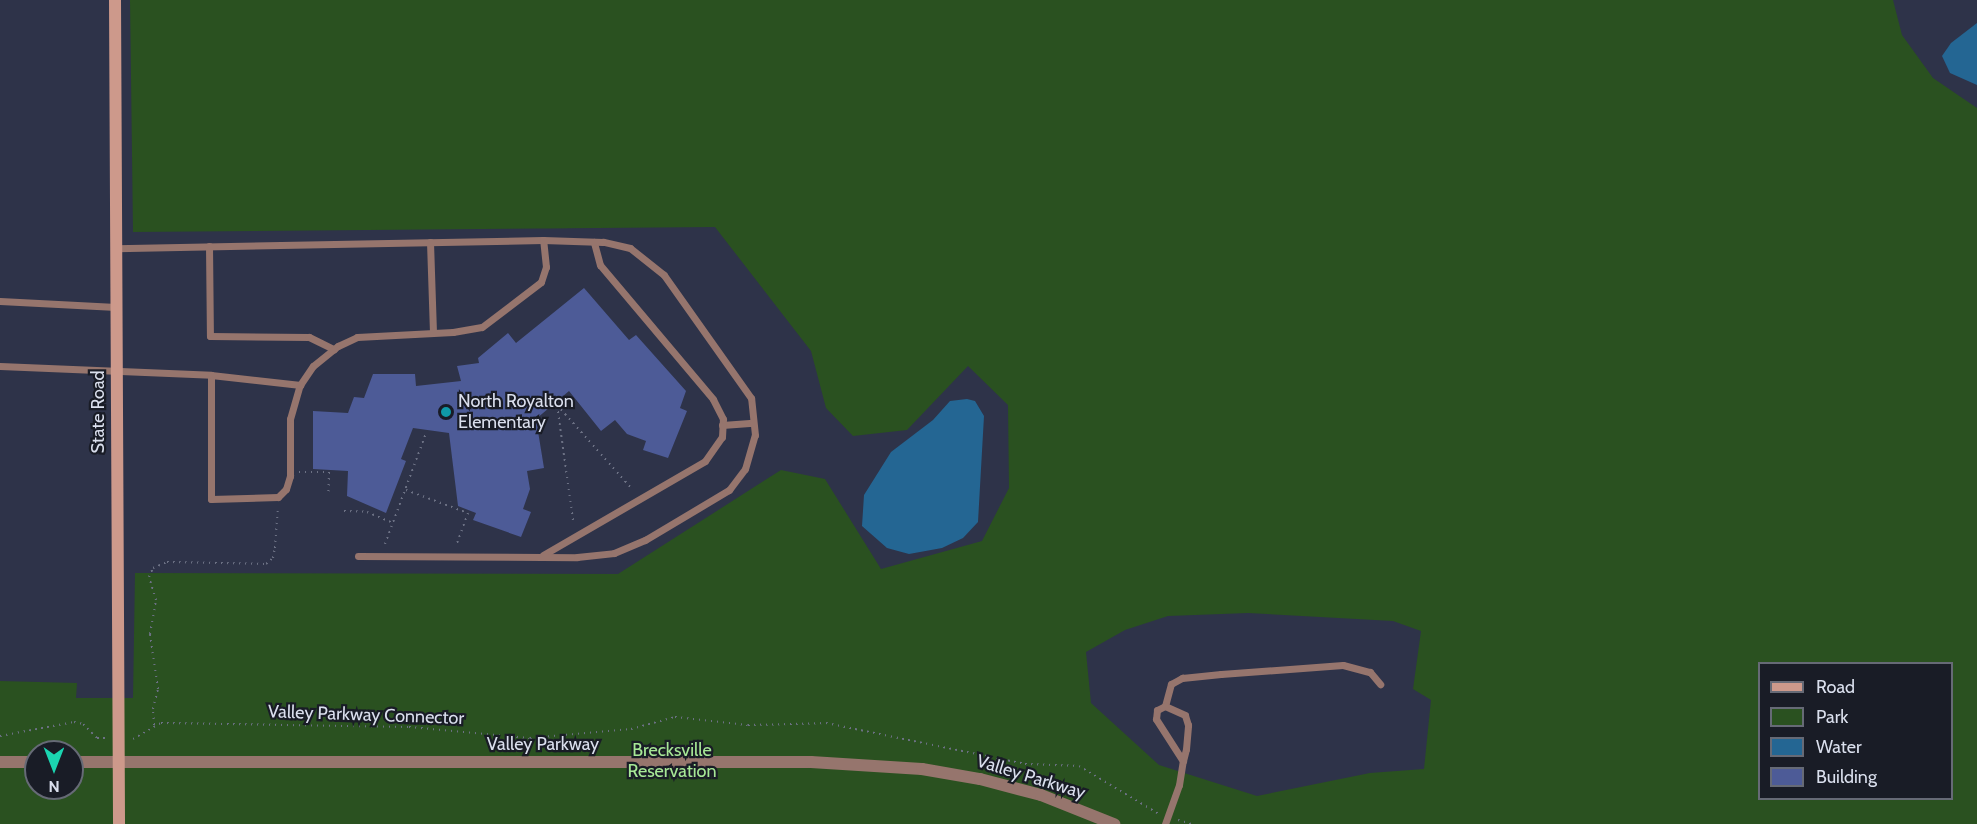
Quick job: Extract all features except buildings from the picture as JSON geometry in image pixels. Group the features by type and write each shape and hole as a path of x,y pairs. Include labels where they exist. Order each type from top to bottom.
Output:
{"main road":[{"name":"State Road","path":"115,0 119,824"}],"street":[{"path":"0,762 24,762"},
{"name":"Valley Parkway","path":"84,762 811,762 910,768 980,779 1031,793 1114,824"}],"lane":[{"path":"116,248 543,240 594,242 630,248 664,275 751,398 754,435 745,470 729,490 645,540 614,553 542,556 358,556"},
{"path":"211,375 212,499 278,497 286,489 290,419 300,385 313,366 334,349 357,337 482,327 541,282 546,267 543,240"},
{"path":"430,242 433,332"},
{"path":"542,556 705,461 722,437 722,425 713,399 600,265 594,242"},
{"path":"209,246 210,336 309,337 334,349"},
{"path":"0,303 116,307"},
{"path":"0,366 116,369 211,375 300,385"},
{"path":"722,425 753,423"},
{"path":"1165,706 1165,694 1176,681 1221,674 1343,665 1359,667 1380,684"},
{"path":"1165,706 1185,715 1184,761 1166,821"},
{"path":"1165,706 1157,710 1156,719 1184,761"}],"path":[{"path":"573,520 557,405 632,489"},
{"path":"385,544 426,433"},
{"path":"298,481 298,472 329,472 328,496"},
{"path":"405,490 468,513 458,544"},
{"path":"133,739 154,724 153,709 158,689 150,634 156,600 149,576 153,567 167,562 266,564 273,558 275,518 285,502"},
{"path":"344,511 366,512 393,523"},
{"name":"Valley Parkway Connector","path":"154,724 409,727 530,738 631,729 675,717 748,725 826,723 1026,764 1079,766 1166,821 1192,824"},
{"path":"0,736 74,722 104,738"}],"green space":[{"name":"Brecksville Reservation","path":"130,0 1893,0 1902,35 1933,78 1977,108 1977,824 0,824 0,681 77,683 76,698 133,698 135,573 618,574 781,470 825,479 881,569 982,541 1009,488 1008,405 968,366 907,430 853,436 826,408 811,351 715,227 133,232","holes":["1248,613 1393,621 1421,631 1413,689 1431,700 1424,769 1370,773 1257,796 1159,765 1091,703 1086,652 1125,630 1168,616"]}],"water":[{"path":"1977,23 1977,85 1950,73 1942,56 1951,43"},
{"path":"967,399 975,401 984,416 978,522 963,538 942,548 909,554 887,548 862,526 864,495 891,452 933,420 950,401"}],"place":[{"name":"North Royalton Elementary","path":"446,412"}]}
